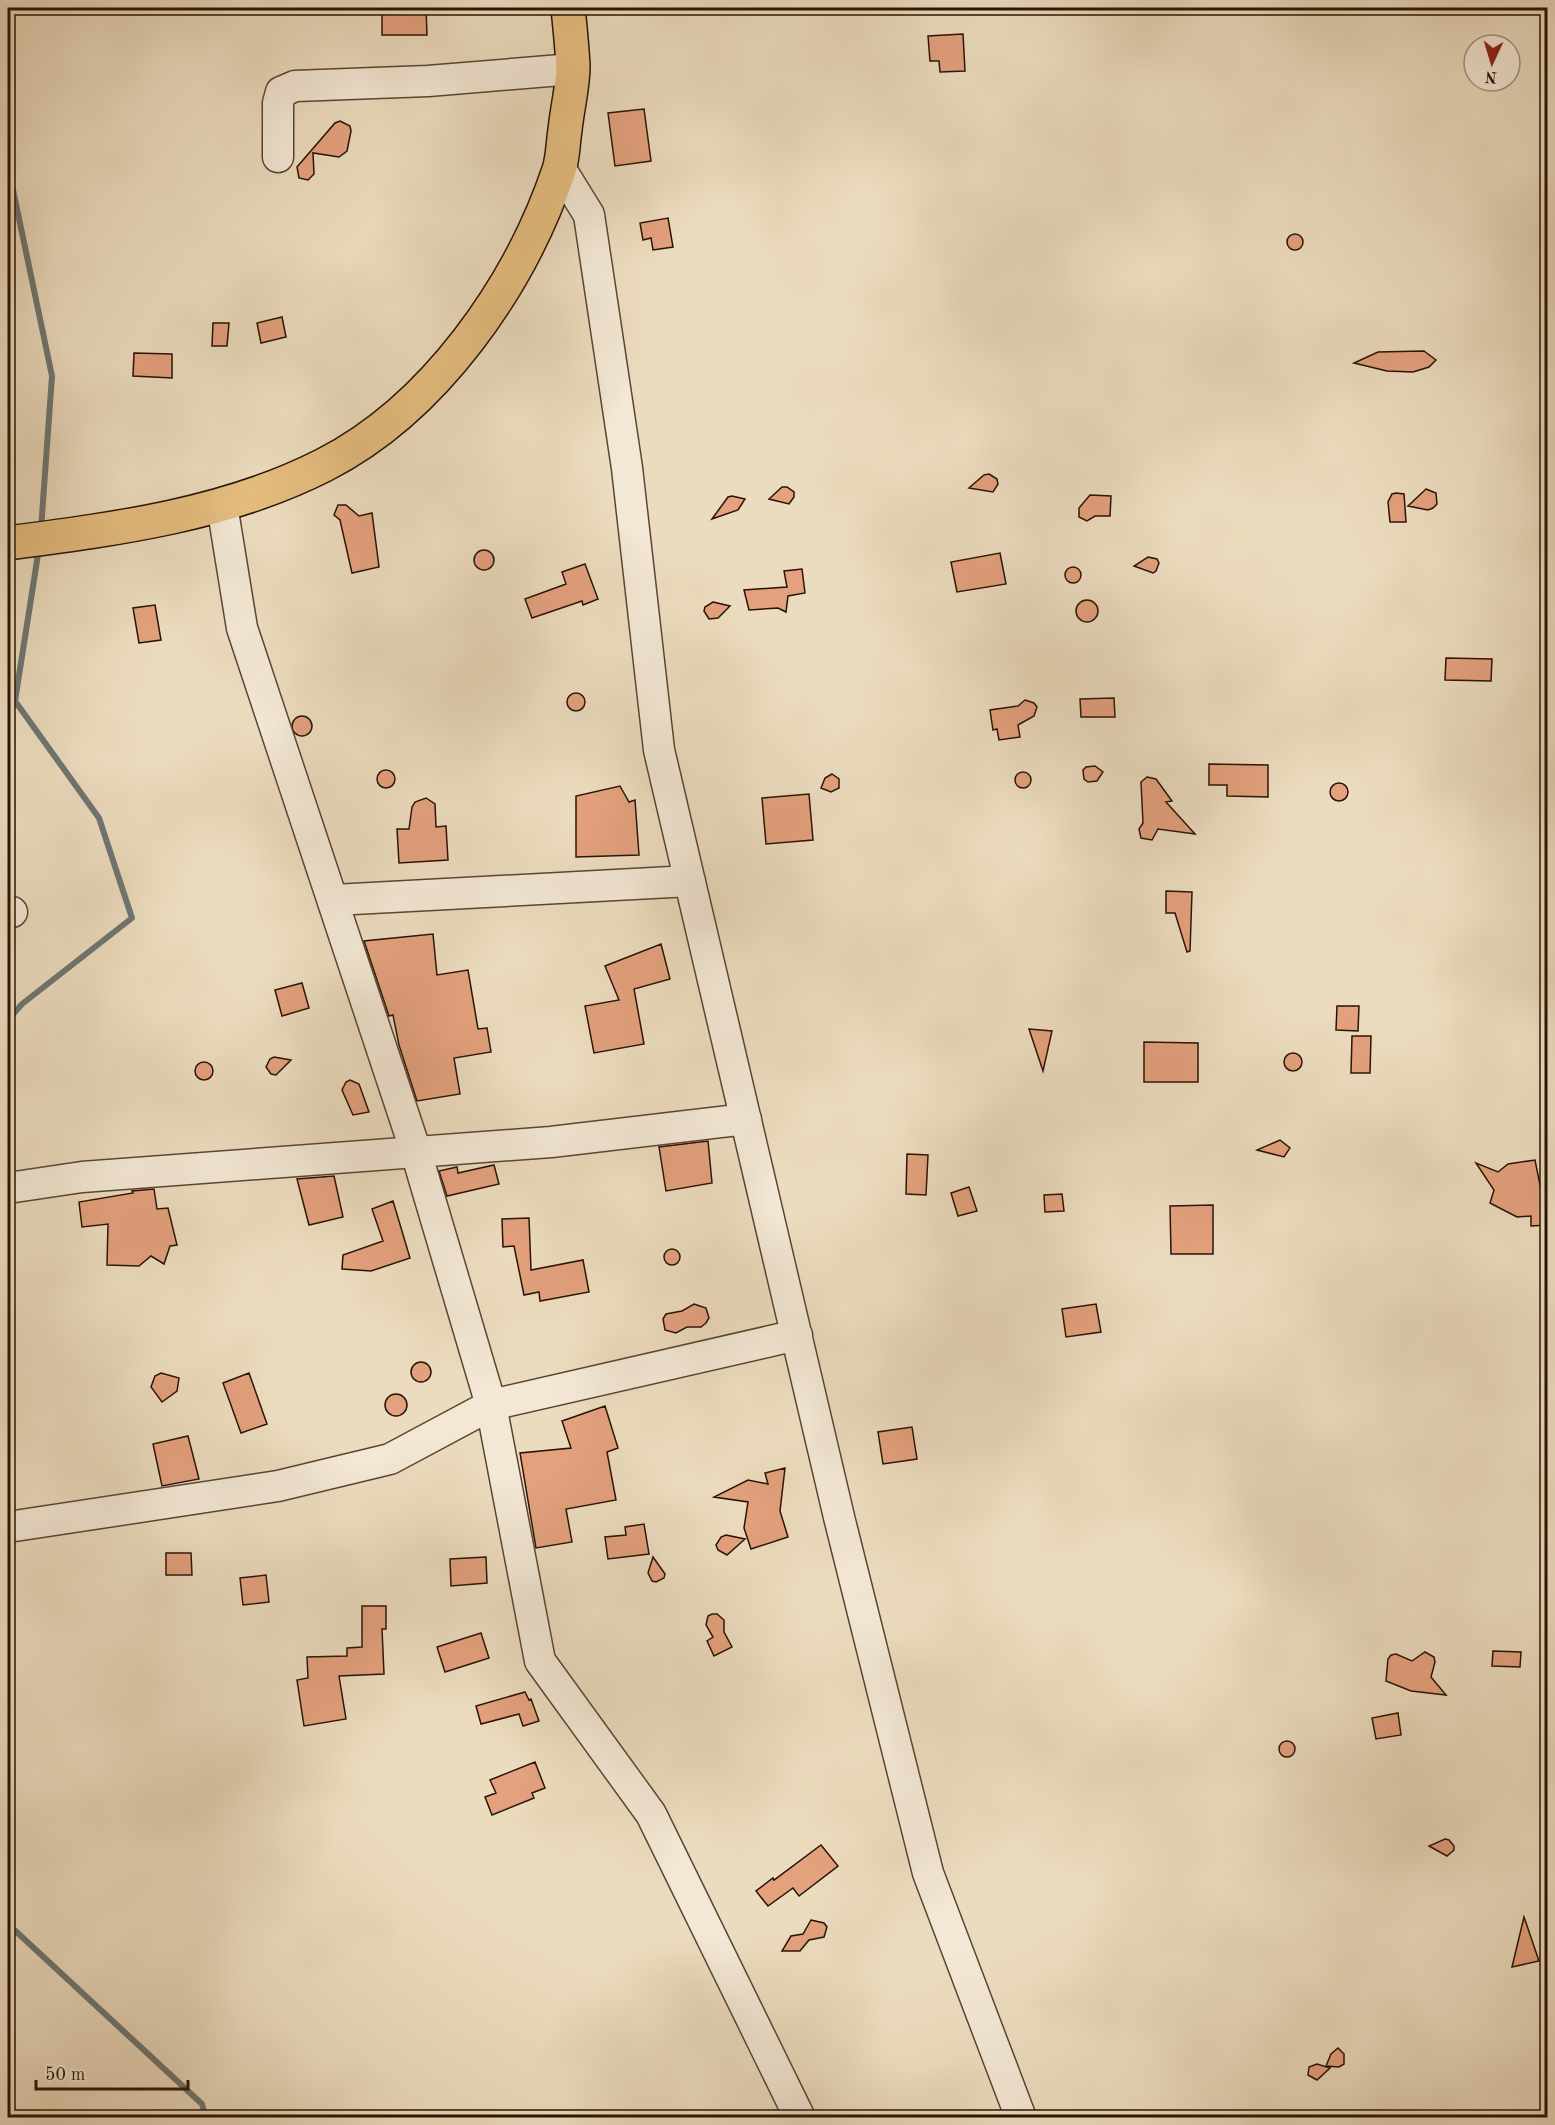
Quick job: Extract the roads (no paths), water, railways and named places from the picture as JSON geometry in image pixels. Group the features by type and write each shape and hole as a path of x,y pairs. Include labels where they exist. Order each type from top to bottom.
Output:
{"main road":[{"path":"8,543 149,522 222,505 323,466 372,438 418,398 460,348 506,286 560,168 573,69 568,8"}],"street":[{"path":"278,157 278,103 281,92 295,86 428,81 573,69"},
{"path":"560,168 589,216 627,468 659,750 797,1335 928,1873 1021,2118"},
{"path":"222,505 242,628 416,1152 491,1405 540,1661 651,1814 800,2118"},
{"path":"334,900 690,881"},
{"path":"8,1188 82,1177 551,1142 746,1119"},
{"path":"8,1527 278,1486 390,1459 491,1405 797,1335"}],"waterway":[{"path":"8,166 52,376 41,529"},
{"path":"8,1020 22,1004 132,918 99,818 15,701 39,548"},
{"path":"8,1924 202,2104 206,2118"}]}
